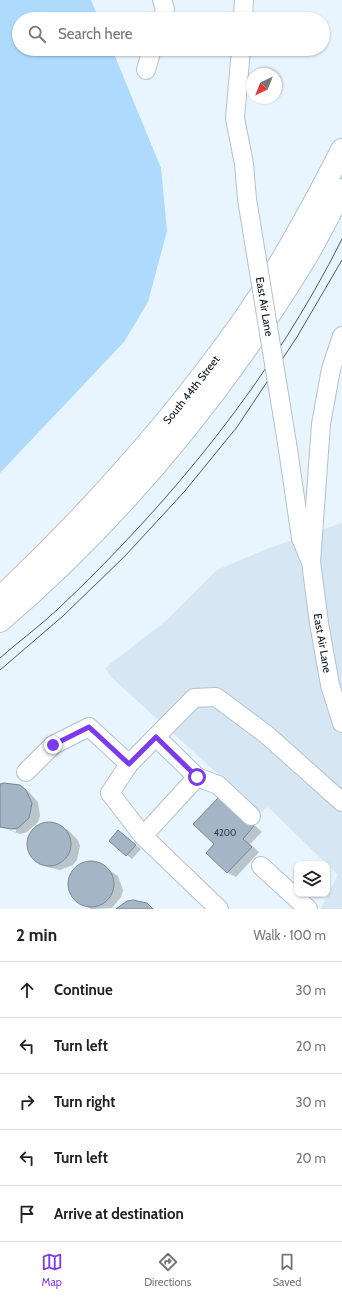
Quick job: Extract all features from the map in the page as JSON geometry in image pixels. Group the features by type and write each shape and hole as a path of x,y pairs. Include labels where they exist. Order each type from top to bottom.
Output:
{"main road":[{"name":"South 44th Street","path":"0,598 50,551 104,494 154,438 198,382 239,327 284,256 342,150"},
{"name":"South 44th Street","path":"0,621 42,585 108,517 181,434 246,349 304,261 342,190"}],"street":[{"path":"243,12 244,0"},
{"path":"146,70 150,56"},
{"name":"East Air Lane","path":"240,56 235,118 244,164 247,199 302,538 312,562"},
{"name":"East Air Lane","path":"342,336 331,369 321,424 312,562 319,623 329,678 342,723"},
{"path":"219,909 143,836 110,793 129,764 194,698 216,697 267,735 342,802"},
{"path":"26,772 53,745 89,727 129,764"},
{"path":"156,737 197,777 218,785 251,816"},
{"path":"143,836 197,777"},
{"path":"261,866 303,904"}],"shaded area":[{"path":"0,0 91,0 96,12 12,12 12,56 115,56 161,168 167,231 148,302 124,342 0,473"},
{"path":"342,523 342,909 321,908 327,897 330,897 330,891 338,875 330,867 330,861 324,861 268,807 261,813 112,678 105,668 167,620 217,570 269,548"}],"building":[{"path":"0,784 20,785 26,790 32,803 29,818 18,828 11,829 0,827"},
{"path":"221,795 254,826 243,839 252,847 227,873 206,853 214,844 193,824"},
{"path":"53,822 58,823 65,828 70,835 70,853 65,860 58,865 45,866 40,865 33,860 28,853 27,840 28,835 33,828 40,823"},
{"path":"118,830 136,845 126,856 109,841"},
{"path":"91,861 104,865 110,871 114,884 110,897 104,903 91,907 78,903 72,897 68,884 72,871 78,865"},
{"path":"133,900 147,903 153,909 116,909 127,901"}],"tram line":[{"path":"0,658 51,615 100,568 179,482 216,436 284,341 314,291 342,239"},
{"path":"0,670 63,616 125,556 184,492 237,427 297,337 342,260"}],"route":[{"path":"53,745 89,727 129,764 156,737 197,777"}]}
